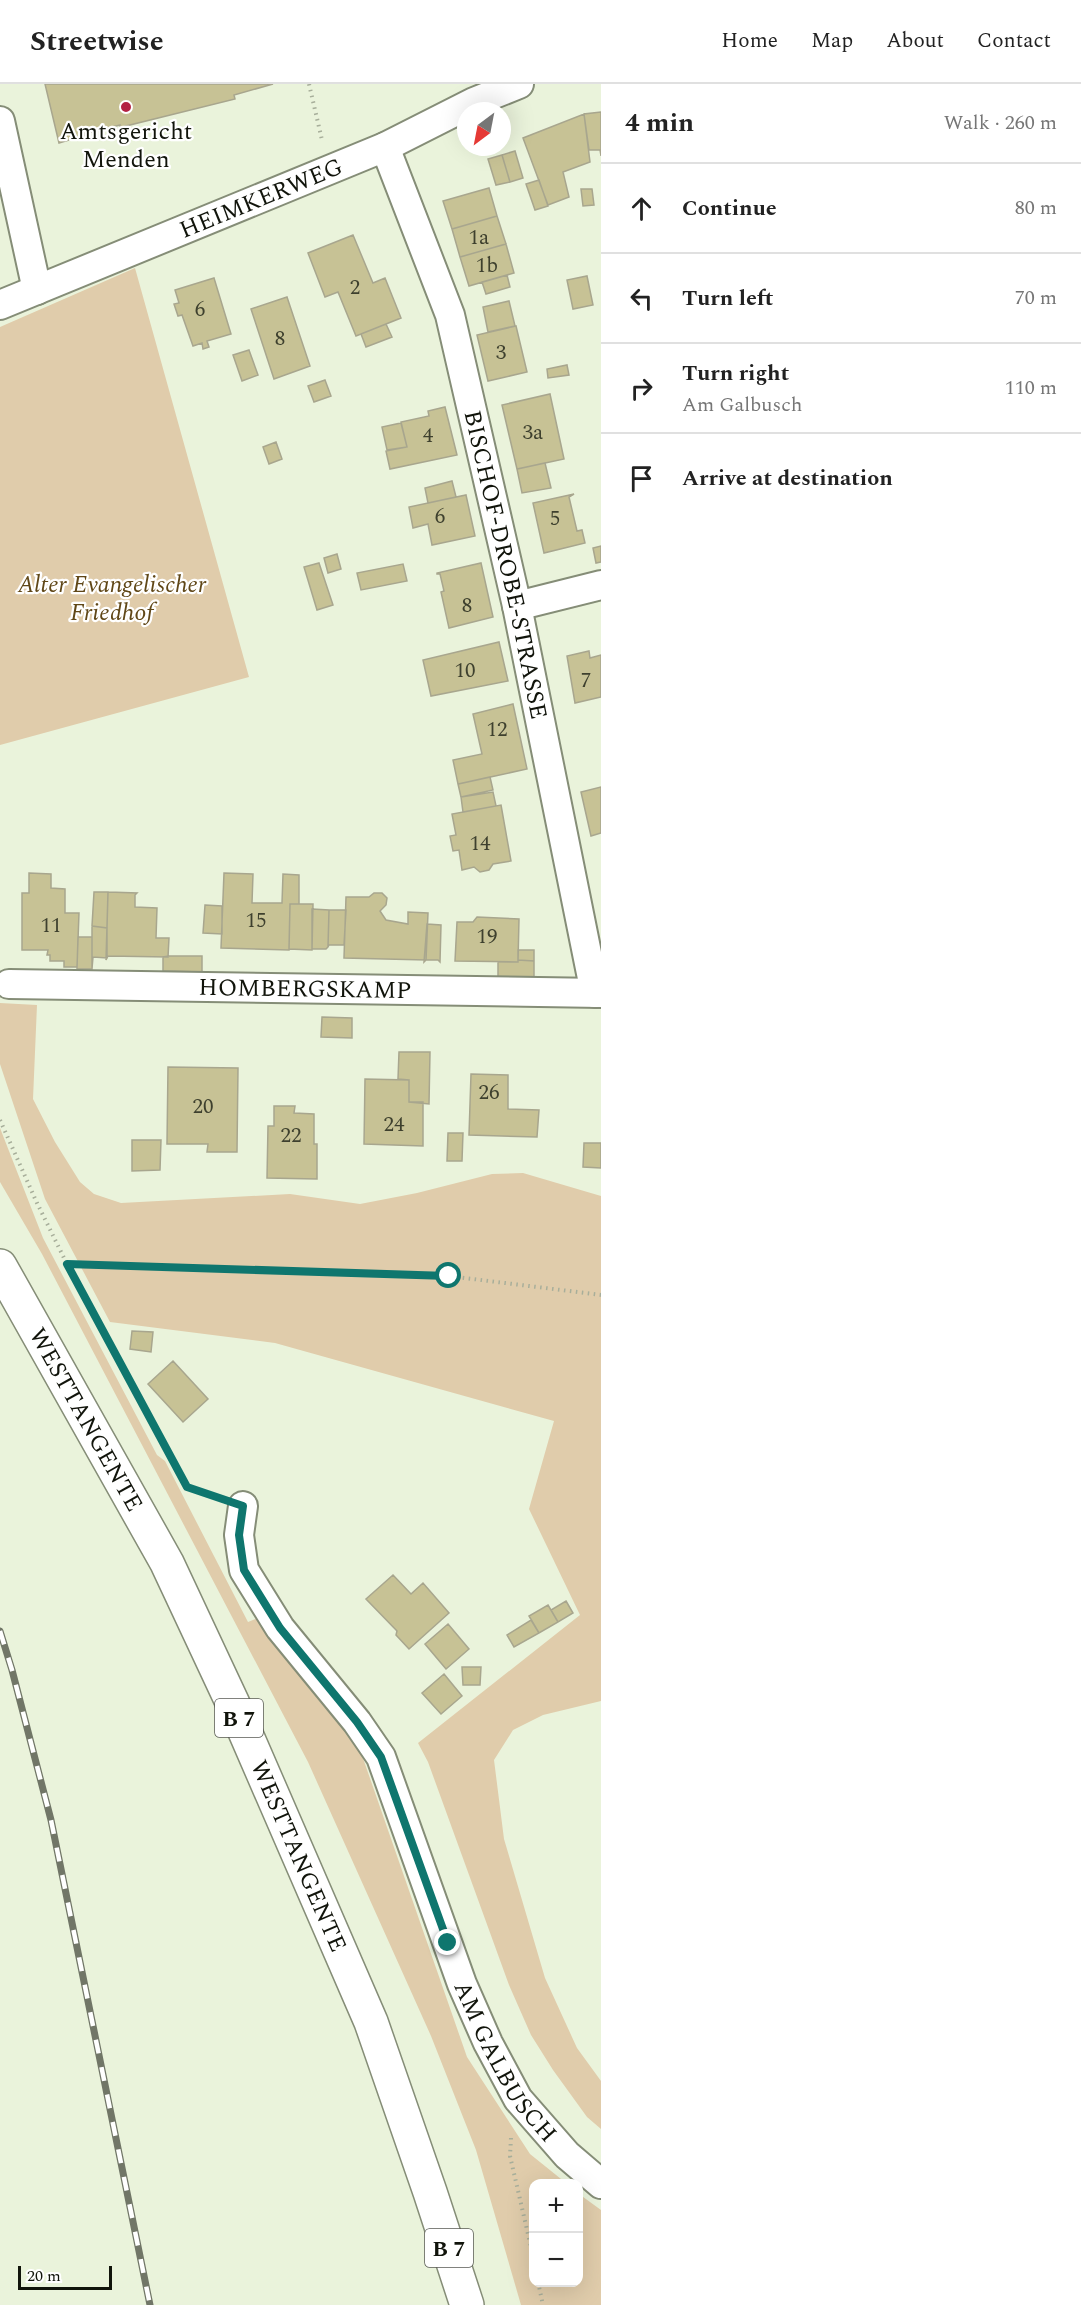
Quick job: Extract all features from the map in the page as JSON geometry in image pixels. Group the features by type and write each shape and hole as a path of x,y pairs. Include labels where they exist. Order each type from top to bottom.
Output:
{"main road":[{"name":"WESTTANGENTE","path":"0,1266 167,1563 233,1704 371,2022 467,2305"}],"street":[{"name":"HEIMKERWEG","path":"0,305 384,147 474,102 519,84"},
{"path":"0,121 37,290"},
{"name":"BISCHOF-DROBE-STRASSE","path":"384,147 450,315 518,606 598,993"},
{"path":"518,606 601,585"},
{"name":"HOMBERGSKAMP","path":"9,984 598,993"},
{"name":"AM GALBUSCH","path":"243,1506 239,1535 244,1570 280,1628 357,1722 381,1757 462,1984 488,2043 519,2099 567,2156 601,2184"}],"path":[{"path":"309,84 329,170"},
{"path":"0,1120 67,1264 187,1487 243,1506"},
{"path":"67,1264 449,1276 601,1295"},
{"path":"519,2099 511,2126 510,2156 529,2238"},
{"path":"539,2287 543,2305"}],"green space":[{"name":"Alter Evangelischer Friedhof","path":"135,268 249,677 0,745 0,327"},
{"path":"0,1003 37,1005 33,1099 55,1142 80,1182 94,1194 121,1203 290,1194 360,1204 417,1193 492,1174 523,1173 601,1196 601,1701 543,1715 513,1730 494,1760 504,1839 545,1978 577,2048 601,2081 601,2129 587,2117 531,2035 509,1985 428,1762 418,1743 580,1615 529,1509 554,1421 275,1343 110,1322 45,1199 0,1064"},
{"path":"0,1128 43,1238 157,1455 165,1461 248,1622 260,1617 357,1741 467,2057 530,2154 561,2179 529,2179 529,2287 583,2287 583,2197 601,2210 601,2305 521,2305 476,2150 431,2036 308,1762 42,1254 0,1182"}],"building":[{"name":"Amtsgericht Menden","path":"45,84 273,84 234,95 235,99 120,129 120,125 84,134 85,138 82,136 59,143"},
{"path":"601,112 601,156 600,150 589,150 584,114"},
{"path":"584,114 590,162 563,172 569,197 548,205 523,138"},
{"path":"515,151 523,178 510,182 502,156 511,156 511,152"},
{"path":"502,156 510,182 496,185 488,159"},
{"path":"539,180 548,206 535,210 526,184"},
{"path":"489,188 497,216 452,229 443,201"},
{"path":"581,189 592,189 594,205 583,206"},
{"path":"497,216 506,244 460,257 452,229"},
{"path":"353,235 373,283 385,278 401,318 356,336 338,292 325,297 308,253"},
{"path":"506,244 514,273 469,286 460,257"},
{"path":"507,275 510,287 486,294 482,282"},
{"path":"587,276 593,305 573,309 567,280"},
{"path":"214,278 231,334 207,341 209,347 203,349 202,343 193,346 182,315 178,316 174,304 179,303 175,290"},
{"path":"287,297 310,366 274,379 251,309"},
{"path":"509,301 515,326 488,332 483,307"},
{"path":"386,324 392,337 366,347 361,334"},
{"path":"516,326 527,372 488,381 477,335"},
{"path":"249,350 258,375 242,381 233,355"},
{"path":"567,365 569,375 548,378 547,369"},
{"path":"325,380 331,396 314,402 308,386"},
{"path":"550,394 564,459 517,469 502,405"},
{"path":"445,407 457,455 390,469 386,451 407,447 401,422 429,416 428,411"},
{"path":"401,423 407,447 387,450 382,427"},
{"path":"276,442 282,459 269,464 263,447"},
{"path":"545,463 551,488 522,493 517,469"},
{"path":"452,481 456,497 428,503 425,488"},
{"path":"574,494 569,497 577,531 582,530 585,543 544,553 533,503"},
{"path":"466,495 475,536 432,545 428,524 413,528 409,507"},
{"path":"601,546 601,562 596,563 593,548"},
{"path":"337,554 341,569 328,573 324,558"},
{"path":"319,563 333,605 317,610 304,567"},
{"path":"481,563 493,617 449,628 441,592 444,591 440,574 437,573"},
{"path":"403,564 407,581 361,590 357,573"},
{"path":"499,642 508,681 431,696 423,660"},
{"path":"589,651 590,658 601,655 601,697 575,703 567,656"},
{"path":"513,704 527,769 458,784 453,760 482,754 473,714"},
{"path":"490,777 493,790 461,797 458,784"},
{"path":"601,787 601,833 591,836 581,792"},
{"path":"493,792 496,806 463,812 461,797"},
{"path":"501,805 511,861 493,864 489,870 480,872 474,867 462,870 459,850 453,851 450,836 456,835 452,814"},
{"path":"29,873 51,874 51,888 65,889 65,913 79,913 77,967 64,967 64,961 50,961 50,955 47,955 48,950 22,950 22,893 29,893"},
{"path":"224,873 253,874 252,903 282,903 283,874 299,875 299,904 290,904 289,950 221,948"},
{"path":"94,892 108,892 107,928 92,926"},
{"path":"108,892 137,893 135,907 157,908 156,938 169,938 168,957 108,956 106,960"},
{"path":"374,893 382,893 387,898 386,905 380,911 386,920 408,924 408,912 428,913 426,960 344,958 346,897 369,897"},
{"path":"290,904 313,904 312,950 289,949"},
{"path":"205,905 222,906 222,934 203,933"},
{"path":"312,909 329,910 328,947 326,949 312,949"},
{"path":"329,910 346,910 344,945 329,945 328,947"},
{"path":"477,917 519,919 518,962 455,961 457,922 473,922"},
{"path":"427,924 441,925 440,962 426,960 424,962"},
{"path":"92,926 107,928 107,958 93,957 92,969"},
{"path":"78,937 92,937 92,969 77,969"},
{"path":"518,950 534,950 534,961 518,960"},
{"path":"202,956 202,972 163,971 163,957"},
{"path":"518,960 534,961 534,978 498,977 498,962 518,962"},
{"path":"322,1017 352,1018 352,1038 321,1037"},
{"path":"399,1052 430,1052 429,1104 409,1102 409,1080 398,1079"},
{"path":"168,1067 238,1068 237,1152 207,1152 208,1144 167,1144"},
{"path":"471,1074 508,1075 508,1109 539,1110 537,1137 469,1135"},
{"path":"365,1079 409,1080 409,1102 423,1102 423,1146 364,1144"},
{"path":"274,1106 295,1106 294,1113 314,1114 317,1179 267,1178 268,1126 274,1126"},
{"path":"448,1133 463,1133 462,1161 447,1161"},
{"path":"132,1140 161,1140 160,1170 132,1171"},
{"path":"584,1143 601,1143 601,1168 583,1167"},
{"path":"132,1331 153,1332 151,1352 130,1349"},
{"path":"173,1361 208,1399 183,1422 148,1384"},
{"path":"393,1575 411,1594 423,1583 449,1613 409,1649 396,1635 397,1631 366,1599"},
{"path":"566,1601 573,1613 558,1622 551,1610"},
{"path":"548,1605 558,1622 539,1633 529,1616"},
{"path":"531,1620 539,1633 514,1647 507,1635"},
{"path":"448,1624 469,1649 446,1669 425,1644"},
{"path":"462,1667 481,1667 480,1685 463,1685"},
{"path":"444,1674 462,1696 441,1714 422,1693"}],"railway":[{"path":"0,1631 51,1820 150,2305"}],"place":[{"name":"Amtsgericht Menden","path":"126,107"}],"route":[{"path":"448,1943 381,1757 357,1722 280,1628 244,1570 239,1535 243,1506 187,1487 67,1264 449,1276"}]}
